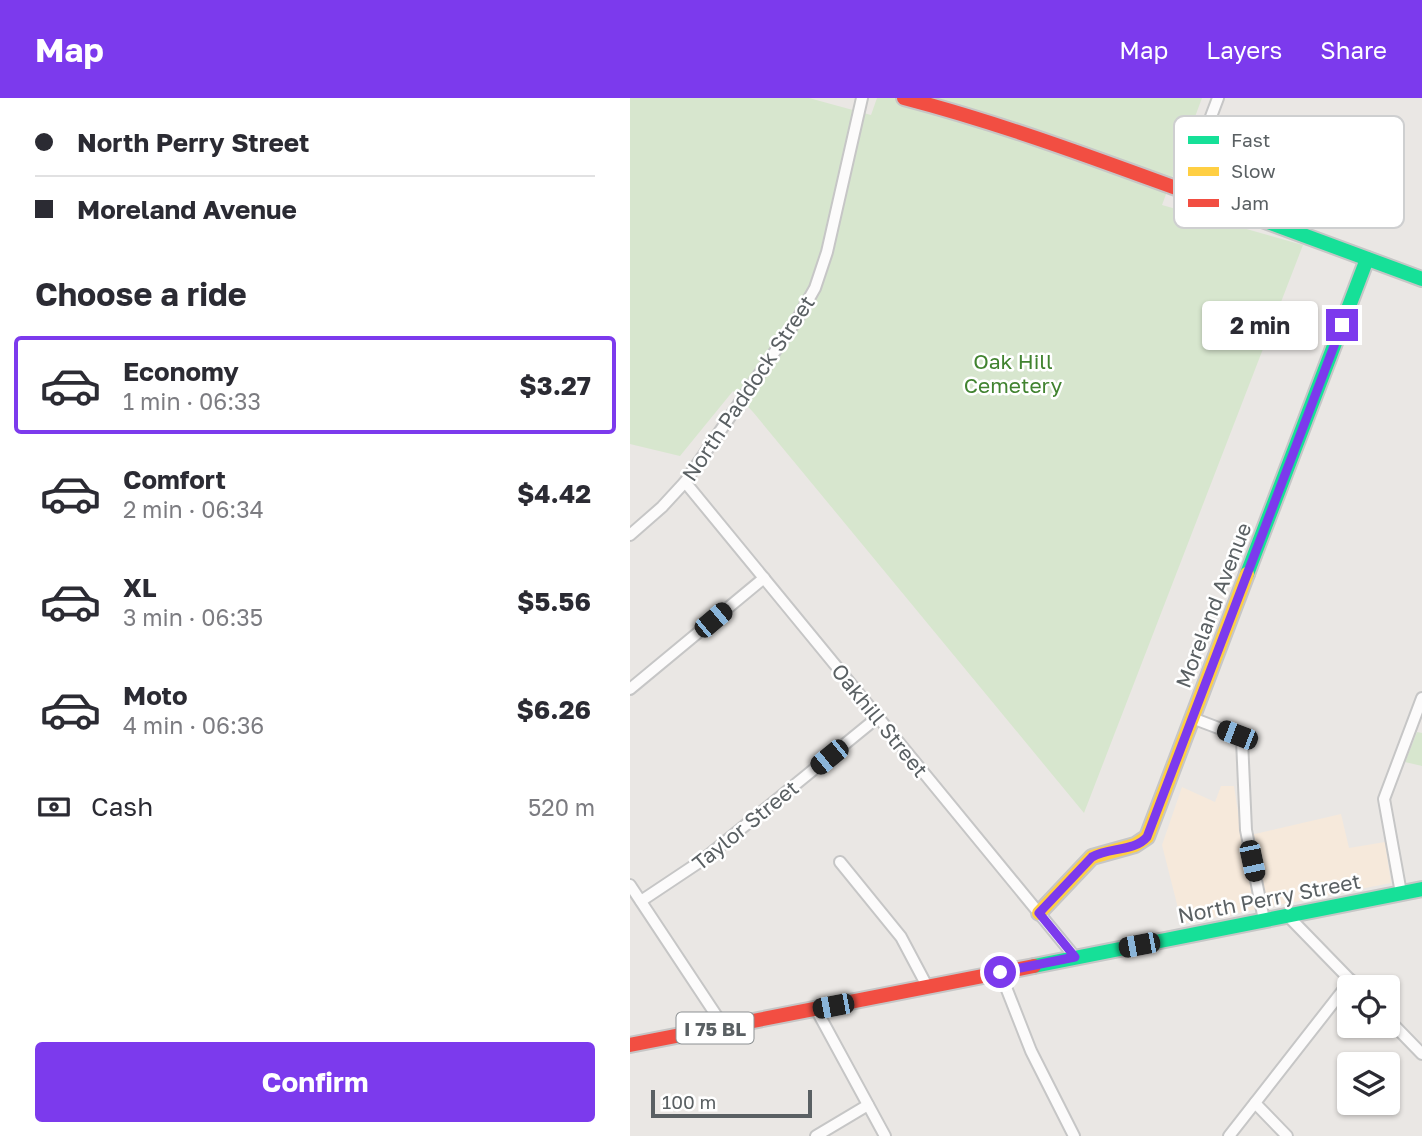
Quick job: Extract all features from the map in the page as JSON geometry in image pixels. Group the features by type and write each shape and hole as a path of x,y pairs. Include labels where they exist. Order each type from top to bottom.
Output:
{"main road":[{"path":"904,98 1015,130 1174,188"},
{"path":"1283,228 1422,279"},
{"name":"Moreland Avenue","path":"1039,913 1092,857 1138,845 1145,839 1367,259"},
{"name":"North Perry Street","path":"630,1045 1422,889"}],"street":[{"name":"North Paddock Street","path":"630,535 685,482 814,292 827,251 862,98"},
{"path":"1211,116 1218,98"},
{"name":"Oakhill Street","path":"685,482 1075,957"},
{"path":"630,689 764,578"},
{"path":"1401,893 1384,799 1422,698"},
{"name":"Taylor Street","path":"641,901 699,864 878,717"},
{"path":"1192,718 1237,735 1241,740 1245,830 1264,920"},
{"path":"840,862 901,937 927,986"},
{"path":"630,885 723,1027"},
{"path":"1288,916 1345,975"},
{"path":"1000,972 1027,1043 1074,1136"},
{"path":"1229,1136 1337,1004"},
{"path":"816,1009 885,1136"},
{"path":"1400,1031 1422,1054"},
{"path":"1255,1103 1287,1136"},
{"path":"816,1136 868,1105"}],"shaded area":[{"path":"1221,786 1234,786 1242,837 1341,814 1349,848 1385,842 1391,883 1182,924 1162,845 1182,787 1215,802"}],"green space":[{"name":"Oak Hill Cemetery","path":"630,98 809,98 871,115 877,98 1202,98 1195,116 1174,116 1174,173 1162,205 1174,208 1174,228 1243,228 1303,245 1084,813 733,391 680,456 630,444"},
{"path":"1417,732 1422,733 1422,766 1405,762"}],"traffic: fast":[{"path":"1284,228 1422,279"},
{"path":"1247,574 1367,259"},
{"path":"1034,966 1422,889"}],"traffic: slow":[{"path":"1039,913 1092,857 1135,845 1147,837 1247,574"}],"traffic: jam":[{"path":"904,98 1010,129 1174,187"},
{"path":"630,1045 1034,966"}],"route":[{"path":"1000,972 1075,957 1039,913 1096,854 1138,845 1147,837 1342,325"}]}
